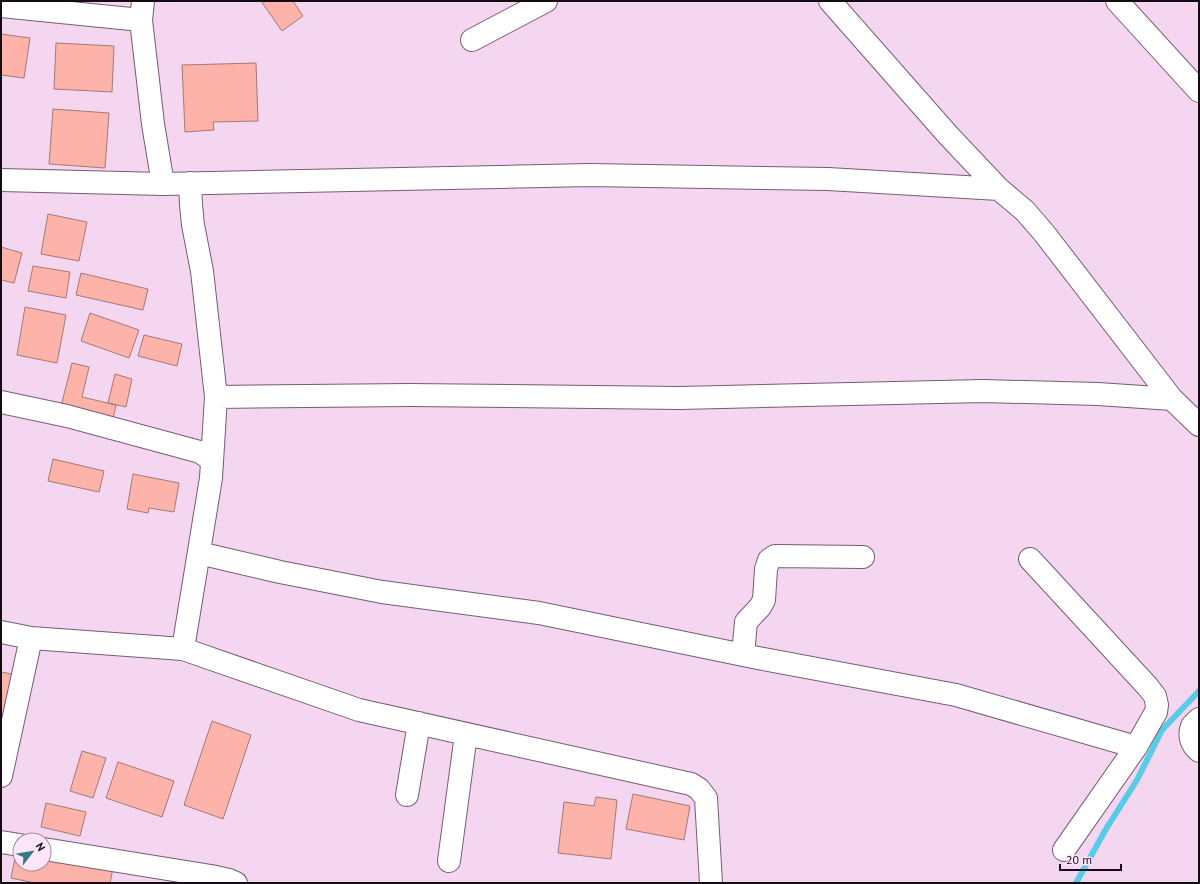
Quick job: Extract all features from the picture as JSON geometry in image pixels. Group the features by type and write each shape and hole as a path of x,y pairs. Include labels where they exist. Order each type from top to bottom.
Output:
{"street":[{"path":"472,40 546,1"},
{"path":"830,1 948,134 1000,189 1025,211 1044,233 1172,399 1199,425"},
{"path":"1118,1 1199,91"},
{"path":"1,6 142,10 153,124 163,184"},
{"path":"1,180 163,184 590,175 828,179 1000,189"},
{"path":"183,649 211,478 216,397 202,271 192,218 190,183"},
{"path":"216,397 416,396 680,398 983,391 1098,394 1172,399"},
{"path":"1,402 67,416 200,452 212,460"},
{"path":"199,553 280,572 382,592 539,613 743,655 956,695 1136,747"},
{"path":"743,655 746,622 760,607 764,600 766,569 769,560 775,556 863,557"},
{"path":"1030,559 1155,696 1157,705 1156,712 1136,747 1064,850"},
{"path":"1,632 30,638 183,649 359,710 691,784 699,789 706,798 710,883"},
{"path":"1,776 30,638"},
{"path":"1199,719 1192,726 1190,737 1194,747 1199,752"},
{"path":"407,795 419,724"},
{"path":"449,861 466,734"},
{"path":"1,842 12,844"},
{"path":"52,850 210,876 236,883"}],"building":[{"path":"261,1 293,1 303,16 282,31"},
{"path":"1,34 30,38 24,78 1,75"},
{"path":"56,43 114,46 112,92 54,89"},
{"path":"256,63 258,121 213,122 214,130 185,132 182,65"},
{"path":"53,109 109,113 105,168 49,164"},
{"path":"48,214 87,222 79,261 41,254"},
{"path":"1,247 22,253 14,283 1,280"},
{"path":"33,266 70,272 66,298 28,291"},
{"path":"81,273 148,289 143,310 76,295"},
{"path":"25,307 66,315 57,363 17,355"},
{"path":"90,313 139,330 129,358 81,341"},
{"path":"144,335 182,344 177,366 138,356"},
{"path":"72,363 89,367 82,397 116,405 113,419 61,406"},
{"path":"115,374 132,379 126,407 108,403"},
{"path":"53,459 104,471 99,492 48,481"},
{"path":"133,474 179,483 174,512 149,508 148,513 127,509"},
{"path":"1,672 12,674 5,718 1,717"},
{"path":"212,721 251,735 223,819 184,805"},
{"path":"82,751 106,758 93,798 70,791"},
{"path":"118,762 174,781 162,817 106,798"},
{"path":"633,794 690,806 684,840 626,829"},
{"path":"596,797 617,800 611,859 558,853 564,802 594,806"},
{"path":"46,803 86,812 80,836 41,827"},
{"path":"52,856 113,868 110,883 35,883 11,878 12,872 52,872"}],"waterway":[{"path":"1076,883 1106,829 1137,780 1162,730 1199,691"}]}
